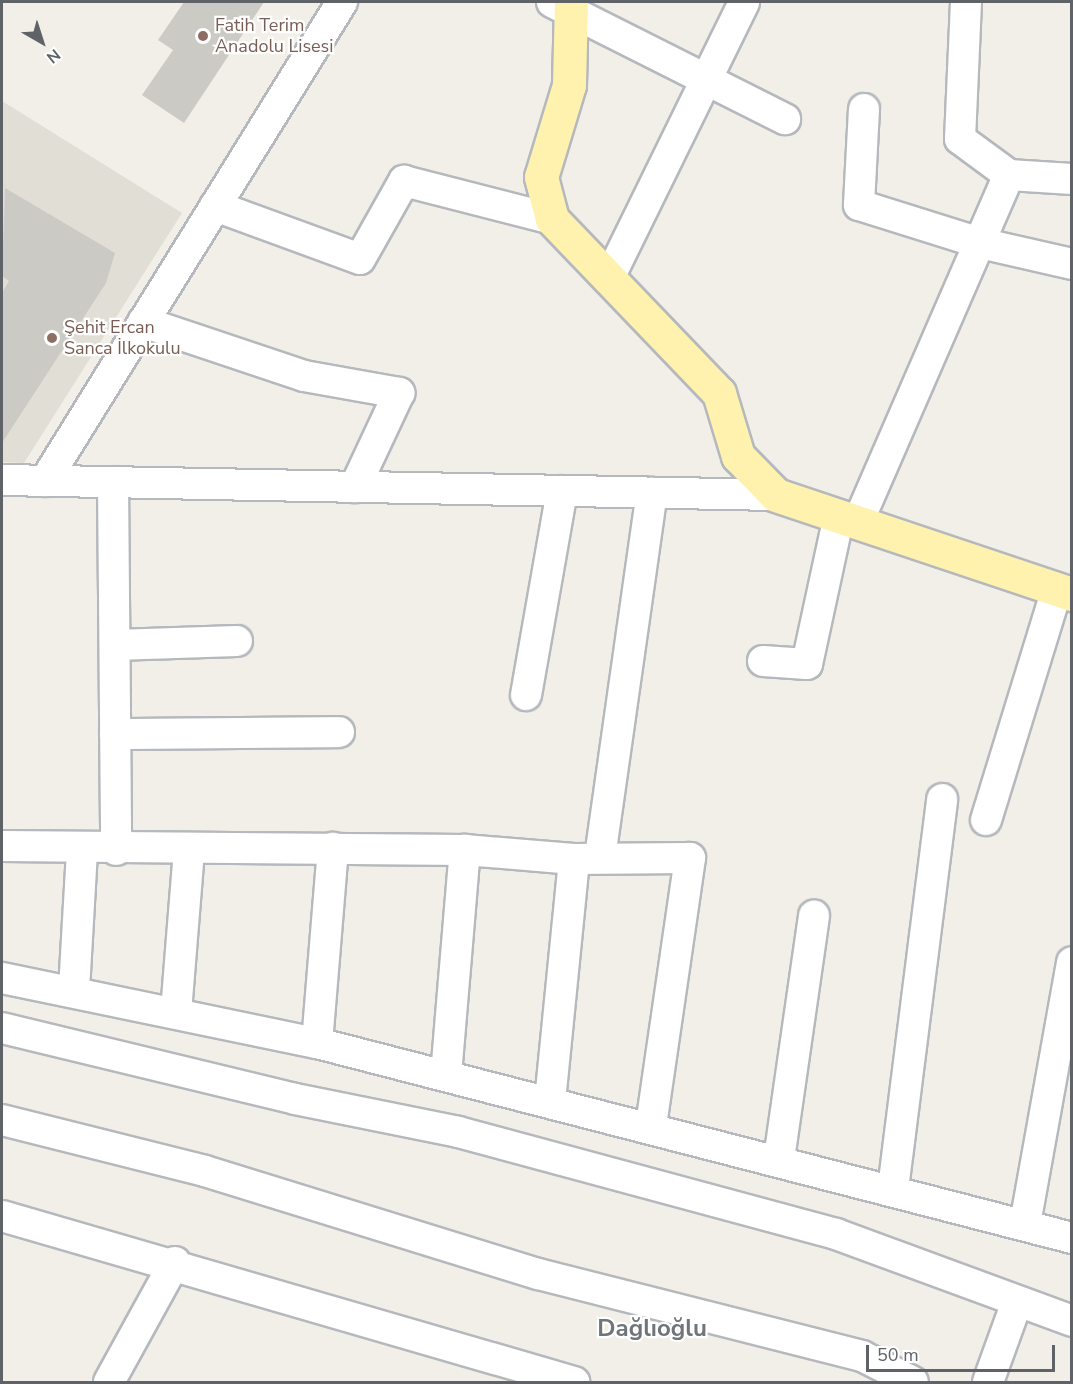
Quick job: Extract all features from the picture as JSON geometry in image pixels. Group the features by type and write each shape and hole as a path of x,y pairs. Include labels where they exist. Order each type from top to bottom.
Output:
{"main road":[{"path":"564,4 569,85 541,177 552,219 719,393 738,456 776,495 1064,591"}],"street":[{"path":"45,481 342,2"},
{"path":"609,278 744,2"},
{"path":"966,2 960,139 1009,175 1071,179"},
{"path":"564,4 708,76 785,119"},
{"path":"864,109 859,205 980,243 1071,264"},
{"path":"763,661 807,664 848,519 980,243 1009,175"},
{"path":"215,206 360,259 404,181 552,219"},
{"path":"143,322 304,376 399,393 355,487"},
{"path":"2,480 776,495"},
{"path":"113,482 116,850"},
{"path":"526,695 562,491"},
{"path":"550,1101 587,858 652,493"},
{"path":"986,820 1064,591"},
{"path":"115,645 237,641"},
{"path":"115,735 339,732"},
{"path":"893,1190 942,800"},
{"path":"2,846 82,850 333,848 465,850 587,858 690,858 651,1126"},
{"path":"317,1043 333,848"},
{"path":"176,1012 189,849"},
{"path":"74,990 82,850"},
{"path":"446,1075 465,850"},
{"path":"779,1159 814,915"},
{"path":"1025,1224 1071,962"},
{"path":"2,978 74,990 317,1043 779,1159 1071,1238"},
{"path":"2,1028 295,1100 458,1132 836,1234 1071,1322"},
{"path":"2,1120 205,1171 538,1274 862,1356 913,1383"},
{"path":"2,1215 175,1262 525,1375 574,1383"},
{"path":"109,1383 175,1262"},
{"path":"988,1383 1017,1302"}],"shaded area":[{"name":"Şehit Ercan Sanca İlkokulu","path":"2,101 182,213 24,463 2,462"}],"building":[{"path":"184,2 264,2 184,123 142,95 173,50 158,40"},
{"path":"5,188 115,253 106,283 2,443 2,293 9,281 2,276"}],"place":[{"name":"Fatih Terim Anadolu Lisesi","path":"203,36"},
{"name":"Şehit Ercan Sanca İlkokulu","path":"52,338"}],"district":[{"name":"Dağlıoğlu","path":"652,1329"}]}
